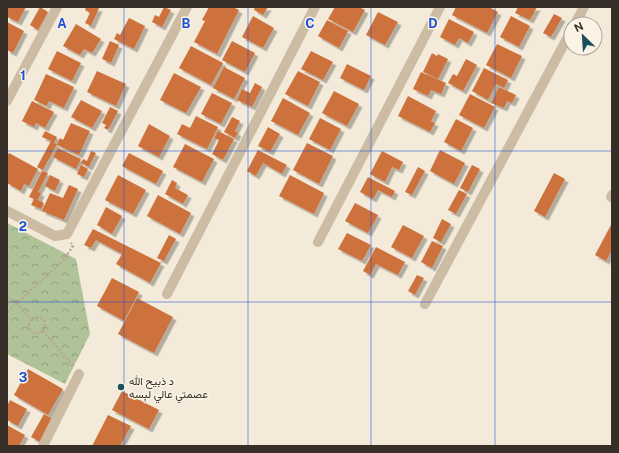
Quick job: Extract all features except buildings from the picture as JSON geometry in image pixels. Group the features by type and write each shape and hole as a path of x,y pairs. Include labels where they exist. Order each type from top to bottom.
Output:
{"street":[{"path":"7,101 57,7"},
{"path":"7,211 55,236 67,234 187,7"},
{"path":"167,294 315,7"},
{"path":"318,242 440,7"},
{"path":"579,16 584,7"},
{"path":"425,304 563,46"},
{"path":"43,446 79,374"}],"path":[{"path":"7,312 63,261 70,252 73,246 67,234"},
{"path":"7,297 17,303 31,319"},
{"path":"31,319 38,317 44,321 45,328 43,332"},
{"path":"31,319 29,326 32,332 40,334 43,332"},
{"path":"43,332 79,374"}],"green space":[{"path":"7,223 76,259 90,334 65,384 7,354"}],"place":[{"name":"د ذبیح الله عصمتي عالي لېسه","path":"121,387"}]}
